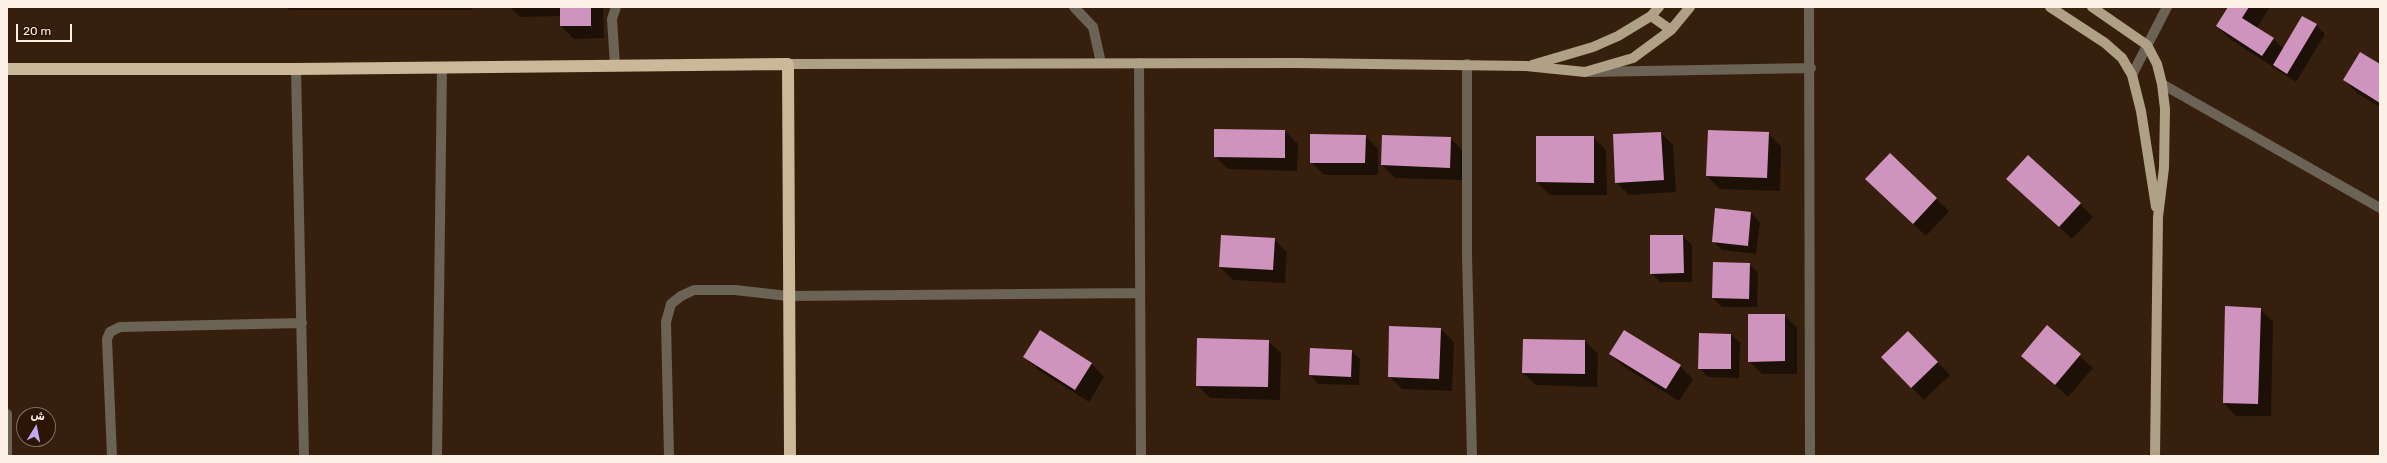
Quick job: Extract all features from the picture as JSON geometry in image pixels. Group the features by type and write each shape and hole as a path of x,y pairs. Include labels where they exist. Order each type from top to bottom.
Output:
{"highway":[{"path":"7,69 296,69 788,64 790,456"}],"main road":[{"path":"1526,66 1592,47 1618,36 1651,16 1659,7"},
{"path":"788,64 1467,64 1526,66 1585,72 1633,58 1671,30 1690,7"},
{"path":"2050,7 2105,44 2122,58 2132,75 2142,111 2148,165 2158,217"},
{"path":"2092,7 2148,45 2157,64 2162,84 2165,109 2164,168 2158,217 2155,456"},
{"path":"1651,16 1671,30"}],"street":[{"path":"614,66 612,19 616,7"},
{"path":"1074,7 1093,27 1101,63"},
{"path":"1809,7 1811,68 1810,456"},
{"path":"2132,75 2168,7"},
{"path":"1139,63 1141,456"},
{"path":"1467,64 1467,256 1472,456"},
{"path":"437,456 442,67"},
{"path":"1585,72 1811,68"},
{"path":"296,69 304,456"},
{"path":"2162,84 2380,208"},
{"path":"669,456 666,322 671,304 681,296 694,290 735,290 788,296 1140,293"},
{"path":"112,456 107,339 110,332 120,327 302,323"},
{"path":"7,414 7,456"}],"building":[{"path":"560,7 591,7 591,26 560,26"},
{"path":"2228,7 2249,7 2242,18 2274,38 2262,56 2216,26"},
{"path":"2302,16 2317,24 2287,74 2273,65"},
{"path":"2360,52 2380,64 2380,103 2343,80"},
{"path":"1214,129 1285,130 1285,158 1214,157"},
{"path":"1708,130 1769,132 1767,178 1706,176"},
{"path":"1661,132 1664,180 1615,183 1613,134"},
{"path":"1310,134 1366,135 1365,163 1310,163"},
{"path":"1382,135 1451,137 1450,168 1381,165"},
{"path":"1536,136 1594,136 1594,183 1536,182"},
{"path":"1890,153 1937,198 1913,224 1865,179"},
{"path":"2028,155 2081,203 2059,227 2006,179"},
{"path":"1715,208 1751,212 1748,246 1712,242"},
{"path":"1221,235 1275,238 1273,270 1219,267"},
{"path":"1650,235 1683,235 1684,273 1650,274"},
{"path":"1713,262 1750,263 1749,299 1712,298"},
{"path":"2225,306 2261,308 2258,404 2223,403"},
{"path":"1748,314 1785,314 1785,361 1748,362"},
{"path":"2047,325 2081,354 2055,385 2021,356"},
{"path":"1389,326 1441,328 1439,379 1388,377"},
{"path":"1040,330 1092,363 1075,390 1023,357"},
{"path":"1624,330 1681,365 1666,389 1609,354"},
{"path":"1908,331 1938,362 1911,388 1881,357"},
{"path":"1699,333 1731,334 1731,369 1698,369"},
{"path":"1197,338 1269,340 1268,387 1196,386"},
{"path":"1523,339 1585,340 1585,374 1522,373"},
{"path":"1310,348 1352,350 1351,377 1309,375"}]}
